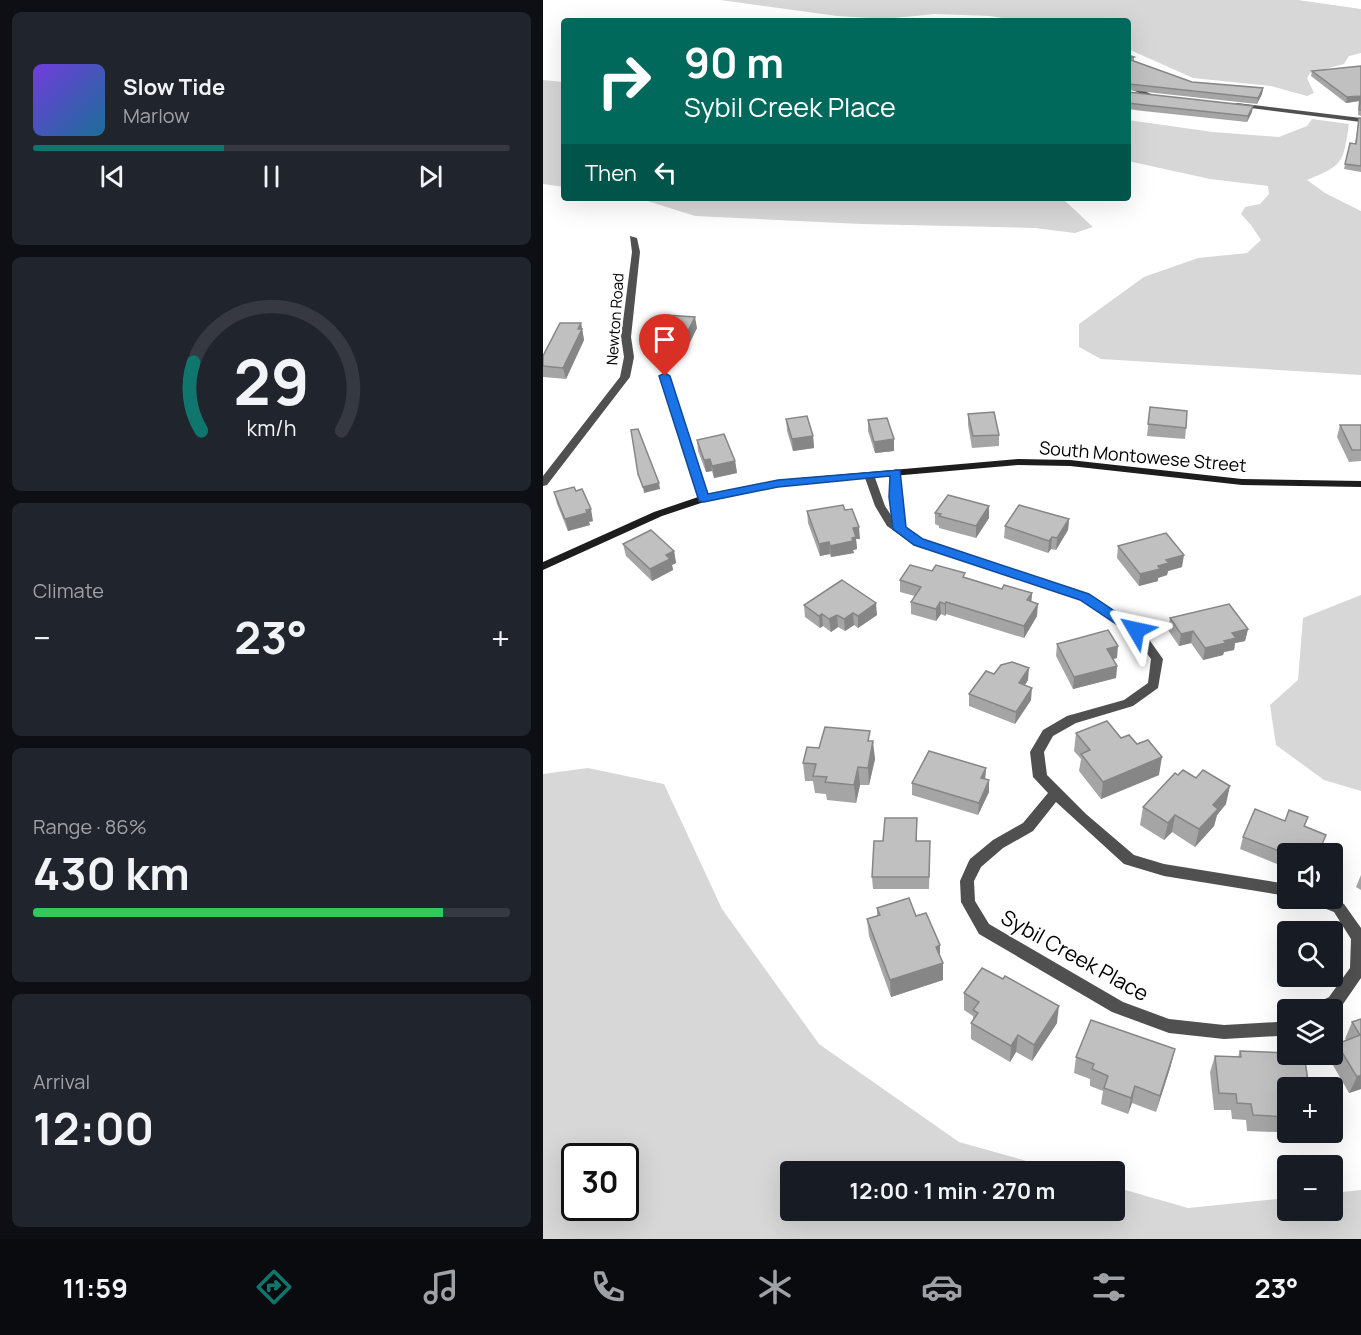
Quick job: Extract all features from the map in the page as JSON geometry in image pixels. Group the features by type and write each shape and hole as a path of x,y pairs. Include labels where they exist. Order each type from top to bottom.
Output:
{"main road":[{"name":"South Montowese Street","path":"543,566 659,514 704,498 778,483 1018,462 1070,463 1242,482 1361,484"}],"street":[{"path":"1131,86 1153,97"},
{"path":"1131,94 1164,98"},
{"path":"1232,105 1361,117"},
{"name":"Newton Road","path":"543,483 625,377 629,357 626,337 636,252 633,238"},
{"path":"665,376 704,498"},
{"path":"896,472 895,497 900,529"},
{"path":"869,475 880,506 891,524 918,542 1084,597 1136,630 1157,659 1154,685 1128,703 1073,719 1048,733 1037,752 1040,777 1081,818 1129,860 1164,870 1277,888"},
{"name":"Sybil Creek Place","path":"1056,793 1028,827 998,844 975,863 967,881 968,902 984,929 1119,1007 1169,1026 1224,1032 1277,1029"},
{"path":"1337,999 1358,970 1359,938 1340,909"}],"shaded area":[{"path":"720,0 1298,0 1361,9 1361,53 1349,56 1344,64 1310,73 1307,78 1314,93 1307,96 1271,86 1193,78 1131,50 1131,18 1002,18 935,14 894,18 837,16"},
{"path":"543,80 561,82 561,187 543,184"},
{"path":"1312,119 1349,124 1340,161 1335,166 1307,180 1325,193 1361,211 1361,375 1101,359 1079,347 1079,324 1144,277 1198,258 1247,253 1261,240 1241,214 1245,207 1260,204 1269,194 1268,186 1210,179 1131,162 1131,120 1213,132 1279,137 1307,126"},
{"path":"648,201 1065,201 1093,227 1075,233 1035,228 861,224 695,216"},
{"path":"1361,595 1361,791 1324,780 1276,745 1270,705 1298,680 1303,618"},
{"path":"588,768 664,784 722,909 819,1044 959,1142 1027,1161 780,1161 780,1221 1125,1221 1125,1190 1188,1208 1277,1199 1277,1221 1343,1221 1343,1192 1361,1190 1361,1239 543,1239 543,774"}],"building":[{"path":"1131,60 1192,82 1263,88 1258,98 1131,84"},
{"path":"1361,66 1361,110 1359,110 1360,96 1347,97 1312,71"},
{"path":"1131,92 1253,106 1248,116 1131,103"},
{"path":"1359,118 1361,118 1361,166 1345,164 1350,143 1356,144"},
{"path":"665,315 695,317 687,333 655,332"},
{"path":"560,323 581,323 578,329 582,329 563,368 543,366 543,356"},
{"path":"1150,407 1187,411 1186,428 1148,424"},
{"path":"994,412 999,435 973,436 968,414"},
{"path":"807,416 813,436 792,439 786,419"},
{"path":"887,418 894,439 874,442 868,420"},
{"path":"1340,425 1361,425 1361,450 1352,450"},
{"path":"638,429 659,483 643,487 638,474 631,430"},
{"path":"724,434 735,461 712,466 710,459 704,460 697,440"},
{"path":"574,487 576,491 582,489 591,509 586,510 587,513 565,519 554,492"},
{"path":"948,495 989,506 976,526 939,516 941,514 935,513"},
{"path":"843,505 845,510 852,509 859,527 853,528 856,537 852,538 853,541 830,546 829,542 819,544 807,511"},
{"path":"1019,505 1069,519 1057,538 1052,537 1049,541 1005,526"},
{"path":"651,530 674,551 666,555 670,559 650,569 623,544"},
{"path":"1166,533 1184,555 1166,560 1169,563 1158,566 1160,569 1140,574 1118,546"},
{"path":"910,565 932,571 936,565 965,573 963,577 1002,589 1004,585 1032,593 1027,600 1038,604 1024,626 946,602 945,604 940,602 936,609 911,602 921,587 900,580"},
{"path":"842,580 876,603 858,616 853,613 844,619 837,615 829,619 822,614 819,616 804,605"},
{"path":"1229,604 1248,629 1232,633 1236,638 1224,641 1226,643 1205,648 1193,631 1181,634 1170,618"},
{"path":"1108,630 1118,646 1107,649 1117,666 1074,677 1057,644"},
{"path":"1012,662 1029,668 1019,683 1032,688 1016,712 969,694 986,671 994,674 1001,665"},
{"path":"1107,721 1121,738 1129,735 1137,744 1148,740 1162,757 1103,782 1081,754 1090,750 1076,733"},
{"path":"825,727 870,731 868,741 873,741 868,768 858,767 854,785 825,782 827,777 813,776 816,764 803,763 807,747 819,748"},
{"path":"929,751 986,768 981,778 989,780 979,803 912,783"},
{"path":"1183,770 1196,778 1203,770 1230,786 1213,805 1218,809 1199,829 1175,815 1168,823 1143,807 1175,773 1178,775"},
{"path":"1255,809 1285,821 1289,810 1308,817 1304,826 1326,835 1323,843 1277,843 1277,850 1243,837"},
{"path":"885,818 917,818 916,841 930,841 929,877 872,877 874,841 883,841"},
{"path":"909,898 916,916 926,913 940,945 936,947 943,963 890,980 867,919 880,915 877,908"},
{"path":"982,968 1003,979 1005,976 1059,1006 1034,1045 1018,1035 1011,1046 971,1023 978,1013 973,1010 979,1002 964,993"},
{"path":"1361,1019 1361,1075 1357,1077 1343,1054 1343,1042 1360,1035 1352,1022"},
{"path":"1091,1020 1175,1049 1160,1096 1135,1086 1131,1098 1104,1088 1108,1076 1092,1069 1094,1064 1076,1057"},
{"path":"1240,1051 1277,1053 1277,1065 1306,1065 1307,1077 1277,1077 1277,1116 1253,1115 1251,1104 1237,1103 1236,1094 1219,1093 1215,1056 1241,1057"}],"route":[{"path":"665,376 704,498 778,483 896,472 895,497 900,529 918,542 1084,597 1136,630"}]}
